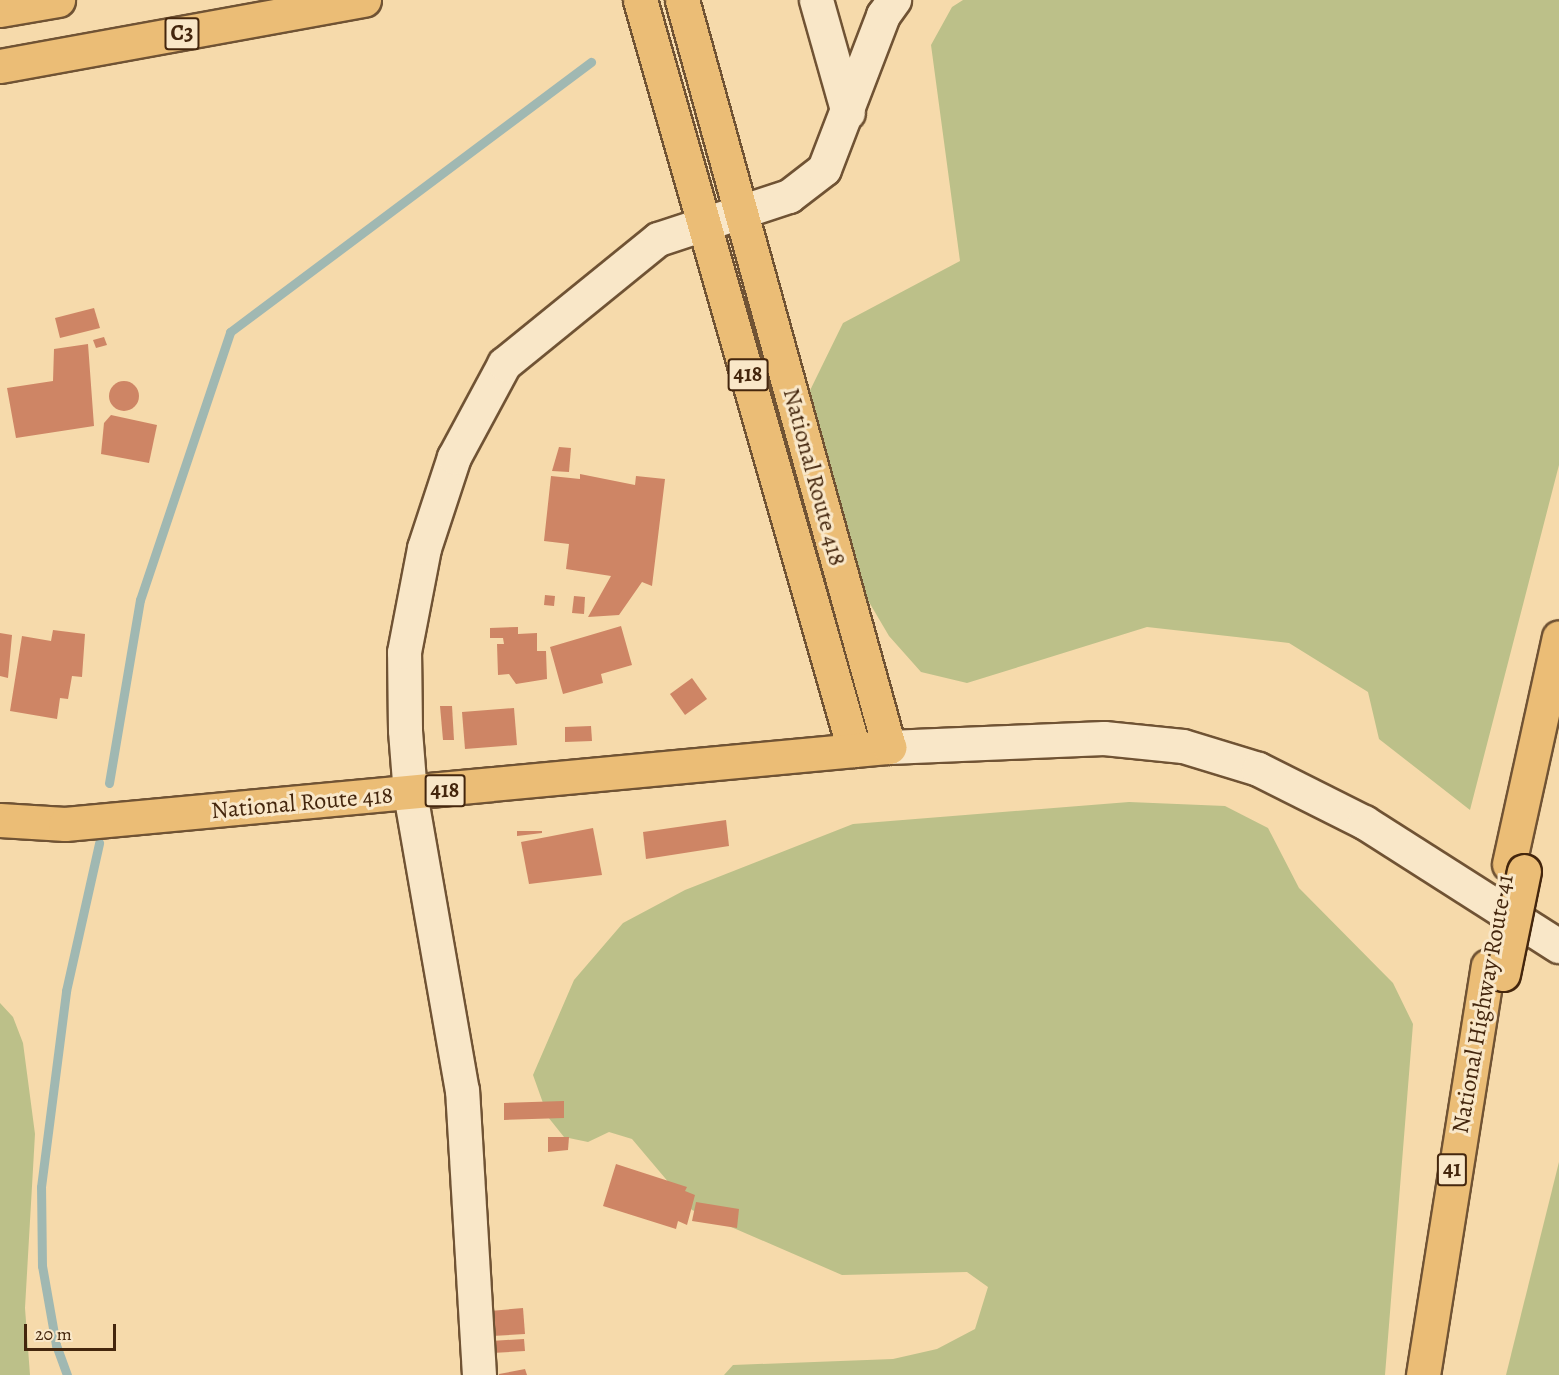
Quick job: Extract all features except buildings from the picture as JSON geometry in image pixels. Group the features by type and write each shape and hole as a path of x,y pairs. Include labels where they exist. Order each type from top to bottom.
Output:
{"highway":[{"path":"0,10 58,0"},
{"name":"C3","path":"0,66 364,0"},
{"name":"National Route 418","path":"640,0 854,750"},
{"name":"National Route 418","path":"0,820 65,824 410,794 890,747 682,0"},
{"name":"National Highway Route 41","path":"1423,1375 1559,637"},
{"name":"National Highway Route 41","path":"1516,868 1559,712"},
{"name":"National Highway Route 41","path":"1440,1375 1496,970"}],"street":[{"path":"816,0 848,113"},
{"path":"479,1375 462,1091 410,794 404,652 424,548 454,457 504,364 629,257 658,239 742,215 789,196 824,169 848,113 883,15 894,0"},
{"path":"890,747 1104,738 1183,746 1258,769 1364,822 1559,946"}],"green space":[{"path":"963,0 1559,0 1559,465 1470,810 1379,739 1368,692 1289,643 1147,627 967,683 921,672 889,636 839,551 797,417 843,323 960,261 931,45 952,7"},
{"path":"1129,802 1225,806 1268,828 1299,888 1393,983 1413,1024 1385,1375 724,1375 733,1365 893,1359 937,1349 975,1329 988,1287 967,1272 842,1275 692,1210 632,1139 609,1132 588,1142 564,1137 548,1117 533,1075 574,980 623,923 685,890 853,824"},
{"path":"0,1003 13,1017 23,1043 35,1134 25,1308 30,1375 0,1375"},
{"path":"1559,1162 1559,1375 1506,1375"}],"waterway":[{"path":"109,783 140,600 230,332 591,62"},
{"path":"67,1375 56,1345 42,1266 41,1187 66,991 99,843"}]}
